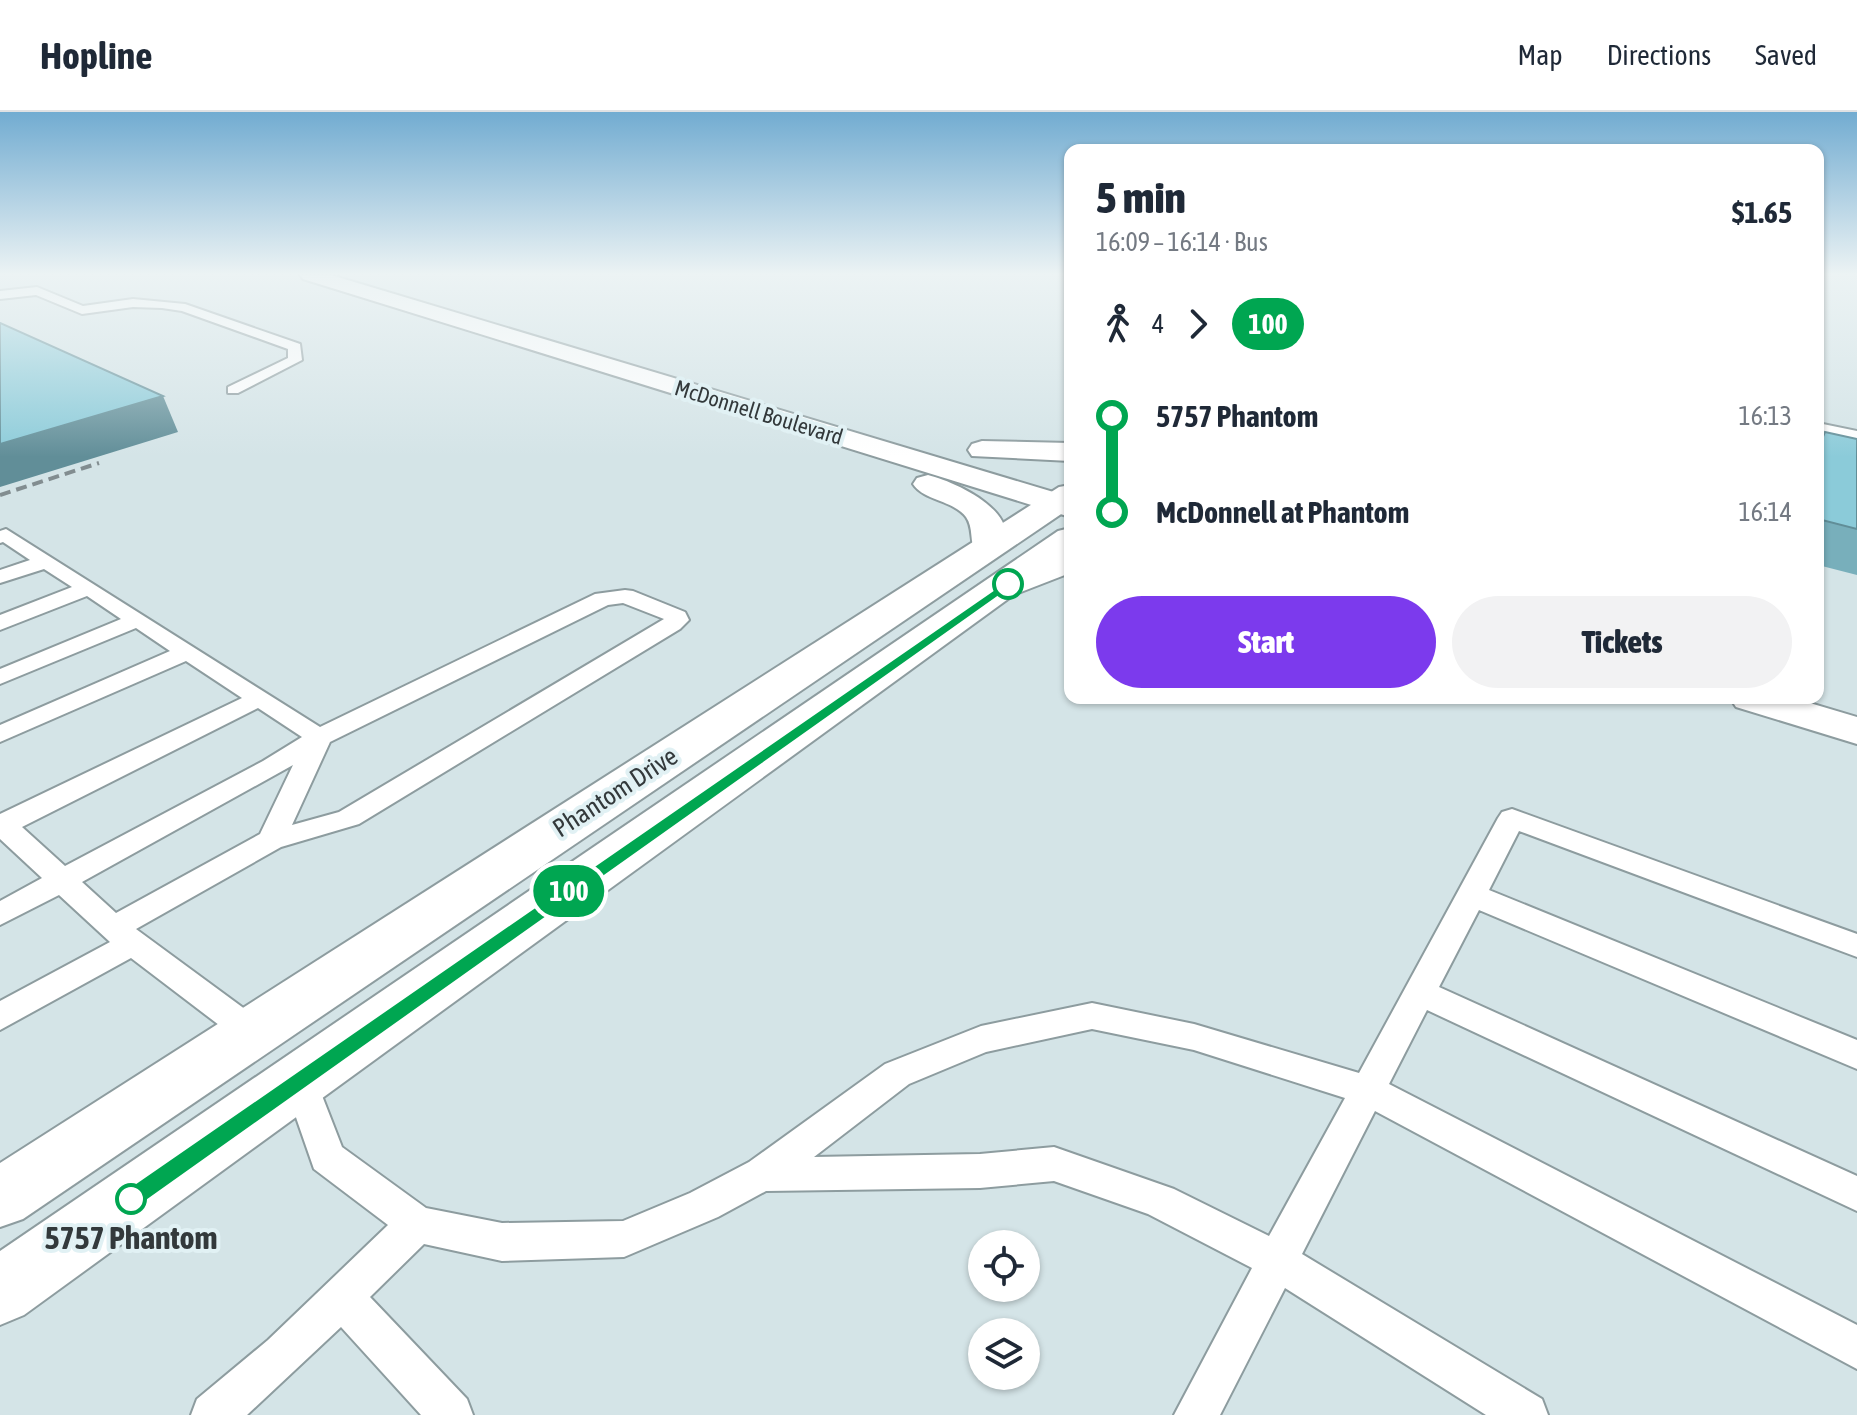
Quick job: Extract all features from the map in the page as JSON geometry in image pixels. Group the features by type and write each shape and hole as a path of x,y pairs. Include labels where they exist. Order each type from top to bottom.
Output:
{"main road":[{"name":"McDonnell Boulevard","path":"510,336 1064,502"},
{"path":"855,441 882,466 966,499 981,512 998,565 1064,561"},
{"path":"952,441 982,450 1064,501"},
{"path":"982,450 1064,452"},
{"name":"Phantom Drive","path":"0,1291 300,1080 998,565 1064,506"},
{"name":"Phantom Drive","path":"0,1198 252,1032 998,565"},
{"path":"1769,704 1857,731"},
{"path":"252,1032 300,1080"}],"lane":[{"path":"233,390 295,360 295,347 263,336"},
{"path":"1824,429 1857,436"},
{"path":"0,537 6,535 319,737"},
{"path":"0,577 46,561"},
{"path":"0,623 89,588"},
{"path":"0,914 272,767 319,737 610,596 625,596 678,620 349,818 271,840 0,1017"},
{"path":"0,677 137,620"},
{"path":"0,734 187,652"},
{"path":"252,1032 123,935 1,825 260,698"},
{"path":"271,840 319,737"},
{"path":"1196,1415 1512,818 1857,946"},
{"path":"1472,895 1857,1055"},
{"path":"1420,992 1857,1194"},
{"path":"300,1080 327,1157 417,1224 502,1242 624,1239 704,1205 762,1174 897,1074 981,1040 1092,1016 1194,1037 1368,1090 1857,1348"},
{"path":"762,1174 980,1171 1054,1164 1160,1201 1278,1261 1526,1415"},
{"path":"213,1415 283,1355 417,1224"},
{"path":"342,1297 451,1415"}],"building":[{"path":"0,336 29,336 163,396 0,444"},
{"path":"1825,432 1857,439 1857,529 1824,521"}],"railway":[{"path":"0,495 99,463"}],"bus line":[{"name":"100","path":"131,1199 1008,584"}],"place":[{"name":"5757 Phantom","path":"131,1199"}]}
